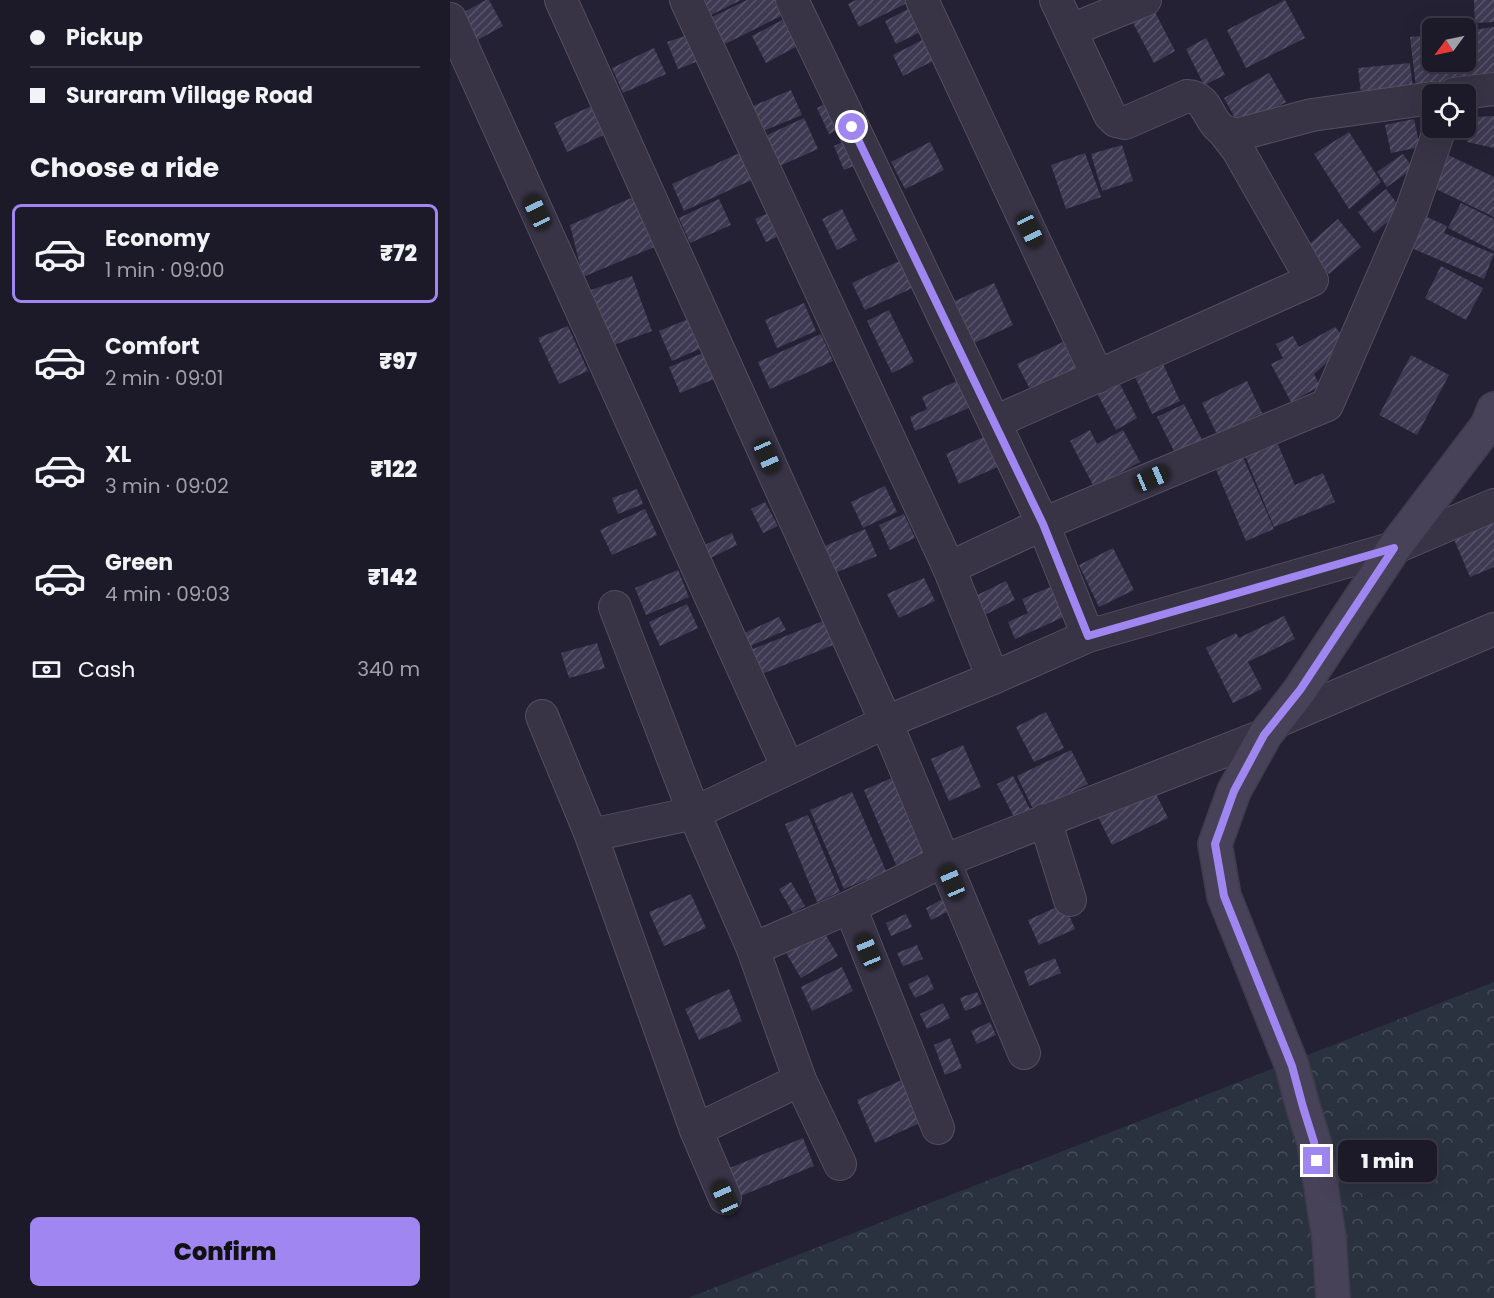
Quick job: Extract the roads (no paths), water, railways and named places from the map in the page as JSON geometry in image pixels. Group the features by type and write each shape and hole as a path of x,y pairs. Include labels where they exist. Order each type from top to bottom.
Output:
{"main road":[{"path":"1333,1298 1329,1238 1314,1142 1292,1066 1224,896 1215,844 1234,791 1270,729 1300,690 1394,548 1487,426 1494,409"}],"street":[{"path":"561,0 886,722 1024,1053"},
{"path":"686,0 949,568 993,678"},
{"path":"792,0 1043,524 1088,636"},
{"path":"922,0 1098,377"},
{"path":"995,422 1312,280 1238,150 1218,127 1200,99 1187,96 1125,123 1116,122 1110,115 1056,0"},
{"path":"1071,30 1145,0"},
{"path":"450,20 788,768"},
{"path":"1476,91 1494,89"},
{"path":"1224,132 1240,134 1312,115 1422,99"},
{"path":"949,568 1043,524 1327,405 1412,208 1436,138"},
{"path":"591,835 694,813 886,722 1088,636 1394,548 1494,505"},
{"path":"615,608 694,813 753,949 800,1080 840,1164"},
{"path":"753,949 850,907 943,861 1270,729 1494,629"},
{"path":"542,716 591,835 696,1130 725,1198"},
{"path":"1045,820 1070,900"},
{"path":"850,907 938,1128"},
{"path":"696,1130 800,1080"}]}
